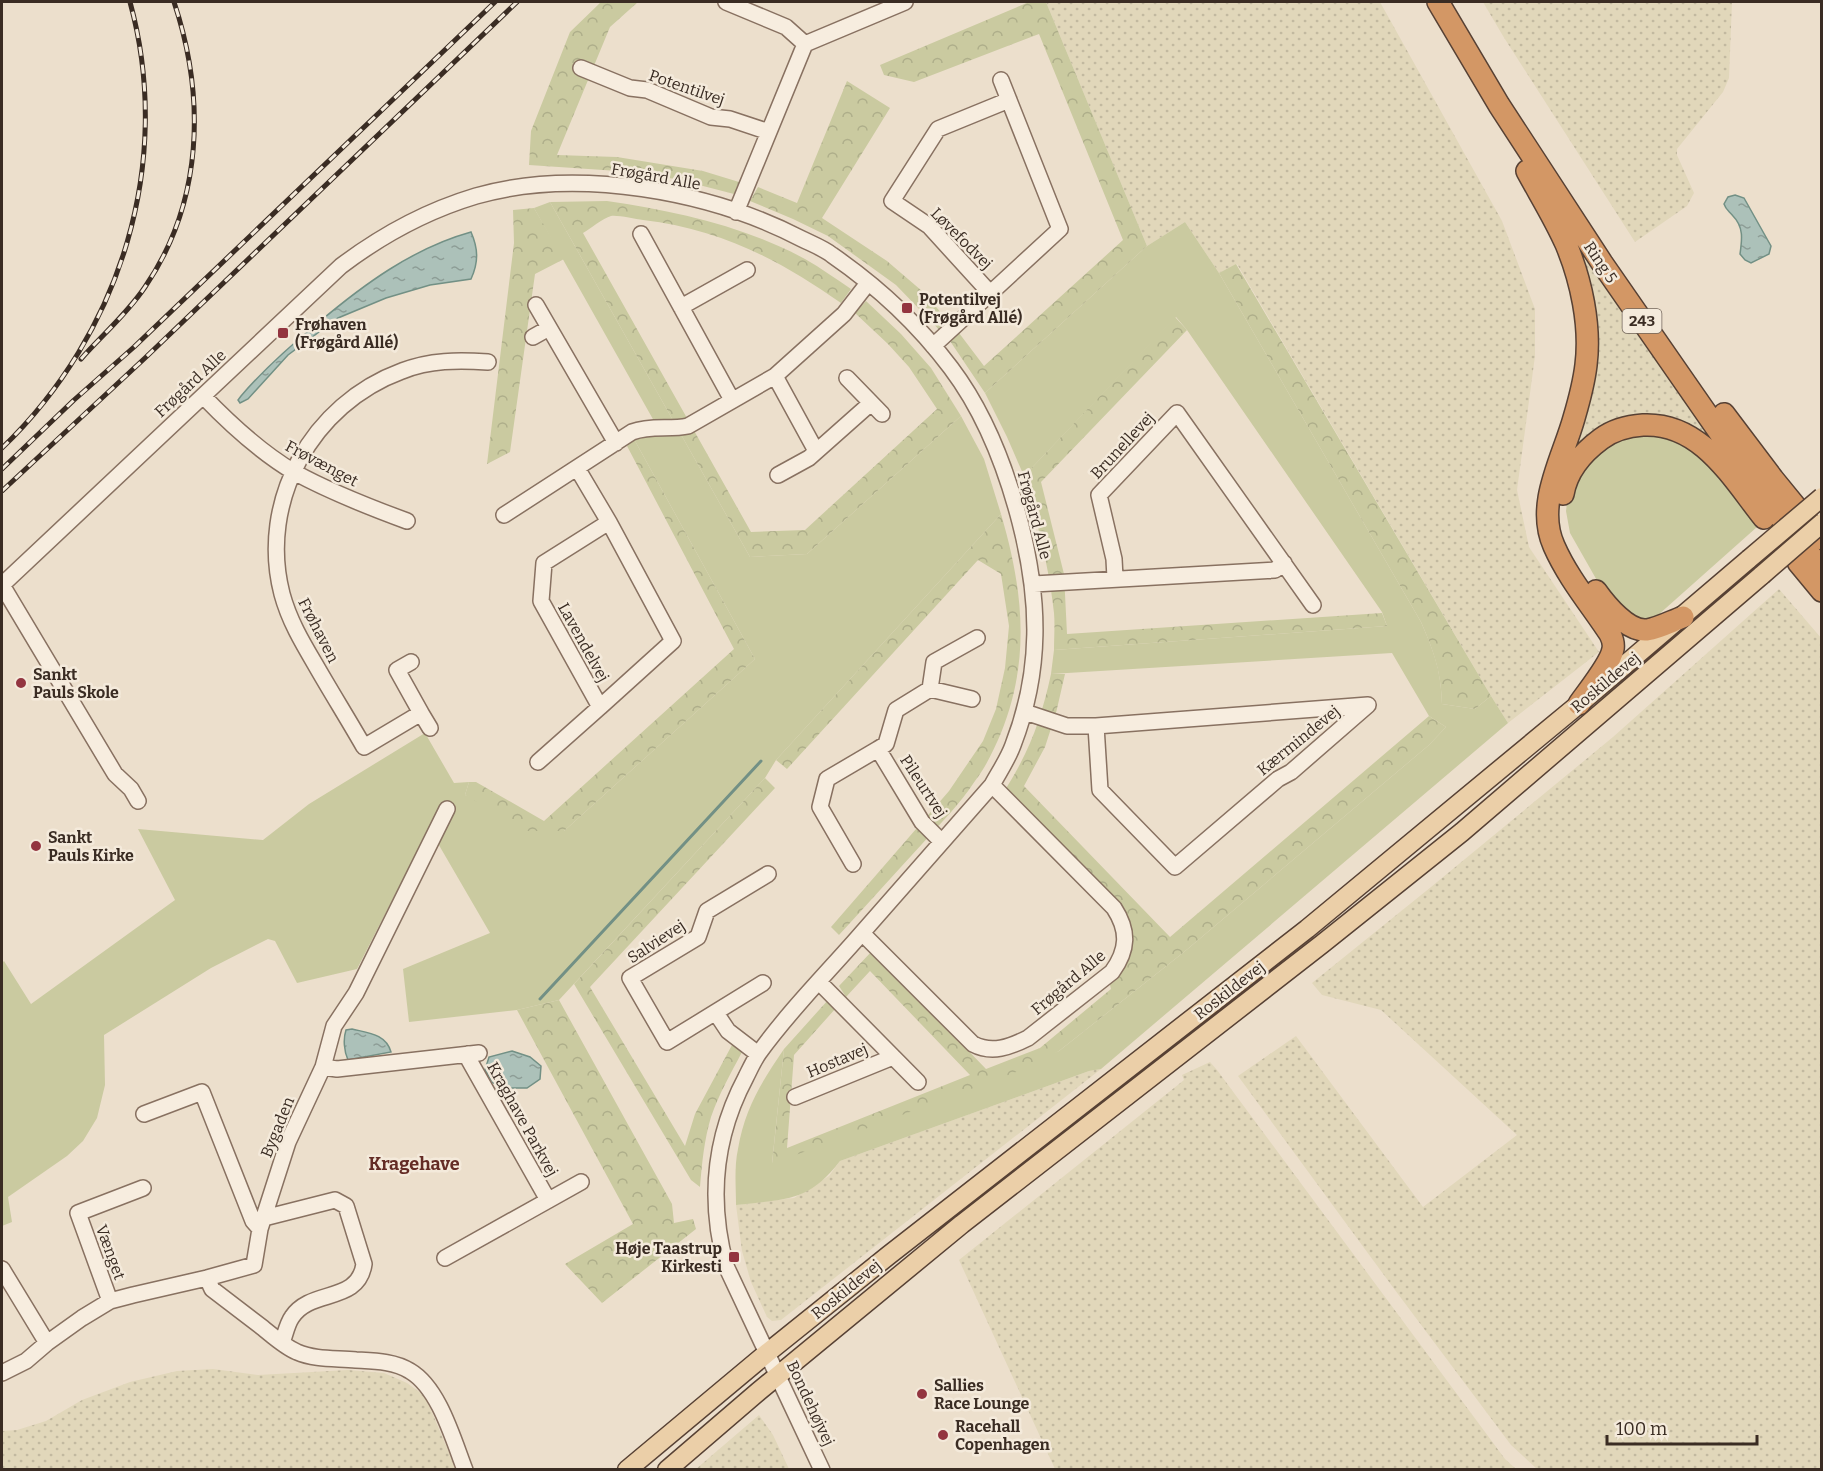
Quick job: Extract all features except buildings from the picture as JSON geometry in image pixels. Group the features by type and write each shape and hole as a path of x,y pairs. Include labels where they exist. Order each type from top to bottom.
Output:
{"highway":[{"name":"Ring 5","path":"1438,2 1499,105 1602,263 1763,495 1821,570"},
{"path":"1499,105 1519,155 1566,244 1579,285 1586,324 1586,365 1574,417 1551,486 1547,519 1552,544 1566,571 1611,634 1613,648 1604,668 1579,704"},
{"path":"1525,145 1567,194 1691,371 1821,539"},
{"path":"1683,617 1646,630 1623,621 1590,584 1566,540 1561,514 1568,477 1583,453 1605,435 1629,426 1659,424 1685,432 1712,453 1821,591"}],"main road":[{"name":"Roskildevej","path":"627,1470 767,1353 929,1223 1298,936 1683,617 1821,497"},
{"name":"Roskildevej","path":"667,1470 962,1224 1462,832 1821,523"}],"street":[{"path":"726,2 786,27 805,44"},
{"path":"735,212 805,44 905,2"},
{"name":"Potentilvej","path":"592,67 630,88 647,90 711,117 730,119 769,132"},
{"name":"Løvefodvej","path":"933,346 1060,229 1001,80"},
{"name":"Løvefodvej","path":"990,293 929,226 891,201 938,129 1009,100"},
{"name":"Frøgård Alle","path":"2,585 341,266 400,226 459,202 506,190 561,183 619,186 679,195 786,231 830,253 896,306 951,368 971,398 1000,459 1013,495 1034,584 1035,658 1025,712 1012,748 992,785 758,1054 727,1119 716,1172 718,1239 735,1290 767,1353"},
{"path":"641,234 732,400"},
{"path":"681,308 747,270"},
{"path":"504,515 642,428 688,426 775,376 844,314 868,283"},
{"path":"536,305 616,443"},
{"path":"533,337 549,328"},
{"name":"Frøhaven","path":"421,713 368,753 297,634 282,596 275,547 279,513 292,471 311,439 351,399 374,384 403,370 437,362 488,362"},
{"path":"775,376 816,451"},
{"path":"847,378 882,414"},
{"name":"Frøvænget","path":"203,396 230,423 292,471 327,489 407,521"},
{"path":"778,475 809,458 871,403"},
{"name":"Brunellevej","path":"1115,578 1114,559 1099,495 1177,413 1312,605"},
{"name":"Lavendelvej","path":"538,762 673,641 577,468"},
{"name":"Lavendelvej","path":"600,706 540,601 544,563 609,522"},
{"path":"1034,584 1275,570 1284,563"},
{"path":"2,585 115,774 131,789 138,801"},
{"path":"972,699 930,689 934,662 977,638"},
{"path":"411,662 397,670 430,728"},
{"name":"Pileurtvej","path":"853,864 820,807 827,779 886,744 896,710 930,689"},
{"name":"Kærmindevej","path":"1025,712 1067,726 1096,726 1368,705 1291,772 1278,779 1175,867 1100,790 1096,726"},
{"name":"Pileurtvej","path":"878,749 922,822 942,842"},
{"name":"Frøgård Alle","path":"862,933 973,1044 982,1049 994,1050 1028,1038 1112,972 1121,961 1125,940 1121,919 1114,908 992,785"},
{"name":"Bygaden","path":"2,1372 26,1361 82,1318 110,1301 254,1265 262,1223 288,1142 323,1067 336,1020 356,993 447,809"},
{"name":"Salvievej","path":"763,983 667,1042 630,978 698,937 707,911 768,874"},
{"name":"Hostavej","path":"819,982 918,1082"},
{"path":"716,1013 728,1030 758,1054"},
{"name":"Kraghave Parkvej","path":"323,1067 337,1069 473,1053 469,1060 548,1200"},
{"name":"Hostavej","path":"795,1097 893,1057"},
{"path":"144,1114 202,1092 253,1221 262,1223 334,1200 346,1206 363,1264 362,1274 352,1288 308,1303 300,1309 292,1317 282,1344"},
{"name":"Kraghave Parkvej","path":"445,1258 581,1182"},
{"name":"Vænget","path":"110,1301 78,1213 143,1188"},
{"path":"2,1269 48,1343"},
{"path":"207,1278 212,1289 282,1344 296,1352 310,1356 372,1360 397,1365 410,1371 423,1381 433,1395 465,1470"},
{"name":"Bondehøjvej","path":"767,1353 822,1470"}],"shaded area":[{"path":"1046,2 1380,2 1502,221 1535,309 1535,356 1517,490 1529,547 1599,652 1508,723 1237,264 1219,273 1185,222 1147,246"},
{"path":"1483,2 1732,2 1729,78 1723,92 1677,149 1677,155 1694,193 1687,206 1635,242"},
{"path":"1565,224 1724,456 1565,465 1586,408"},
{"path":"1779,589 1822,639 1821,1469 1537,1469 1511,1445 1238,1076 1296,1036 1423,1207 1517,1135 1381,1010 1322,995 1312,983 1613,737"},
{"path":"1210,1062 1505,1459 1516,1469 1055,1469 959,1260 1184,1080 1182,1075"},
{"path":"1101,1069 781,1320 772,1321 767,1317 751,1282 742,1251 736,1205 794,1198 829,1176 840,1161 1089,1071"},
{"path":"213,1369 258,1375 348,1370 384,1373 407,1383 425,1396 456,1469 2,1469 2,1431 17,1430 46,1421 82,1400 130,1382 177,1371"},
{"path":"759,1415 773,1435 789,1469 696,1469"}],"green space":[{"path":"601,2 638,2 610,27 557,155 617,157 703,171 739,182 734,194 676,179 618,171 529,165 531,131 570,32"},
{"path":"1029,2 1046,2 1147,246 985,393 950,341 896,285 828,236 750,201 758,187 797,203 847,81 890,108 822,218 887,261 922,291 984,366 1123,240 1039,34 914,82 884,75 880,65"},
{"path":"607,201 709,221 758,237 805,259 851,289 841,303 818,287 747,248 671,224 611,216 583,233 751,532 805,530 937,409 909,367 855,313 866,301 901,334 931,368 961,416 807,554 750,557 550,202"},
{"path":"550,202 750,557 807,554 961,416 984,459 1001,514 776,760 765,778 559,1000 517,1010 409,1022 403,969 490,933 429,828 357,969 297,983 275,941 268,939 211,968 104,1035 105,1085 97,1118 83,1141 67,1156 8,1197 12,1222 2,1226 2,963 4,961 31,1004 175,900 138,829 263,840 309,804 425,733 454,783 469,782 465,795 564,831 755,659 634,439 654,421 534,208"},
{"path":"534,208 564,259 535,274 510,452 487,464 514,243 513,210"},
{"path":"1185,222 1219,273 1421,622 1436,662 1442,704 1475,709 1491,696 1508,723 1101,1069 1089,1071 840,1161 828,1175 806,1192 782,1200 736,1205 736,1163 745,1121 761,1085 784,1049 772,1163 1059,1051 1184,952 1429,745 1446,727 1429,716 1392,653 1051,674 1054,650 1387,626 1382,612 1176,317 1024,476 985,393 1147,246"},
{"path":"1236,264 1491,696 1475,709 1442,704 1436,662 1421,622 1219,273"},
{"path":"1175,317 1187,330 1041,482 1064,574 1067,634 1382,613 1387,626 1054,650 1054,613 1049,578 1024,476"},
{"path":"1659,433 1693,446 1757,527 1648,624 1637,623 1599,584 1570,533 1566,511 1569,488 1593,451 1628,434"},
{"path":"634,439 755,659 564,831 528,831 465,795 469,782 476,782 544,821 734,649 627,446"},
{"path":"1001,514 1009,542 1019,597 1020,651 1011,705 1001,733 983,770 963,798 839,935 831,927 949,791 983,741 996,709 1005,668 1009,626 1001,574 978,560 787,769 776,760"},
{"path":"1051,674 1065,674 1056,713 1045,747 1024,786 1170,937 1429,716 1446,727 1429,745 1184,952 1059,1051 1032,1066 772,1164 784,1049 828,1000 836,1008 794,1055 787,1148 970,1075 870,971 846,997 839,986 872,951 986,1069 1040,1048 1111,989 1109,981 1130,936 1005,790 1034,734"},
{"path":"765,778 775,788 590,987 685,1146 695,1114 732,1045 742,1052 711,1117 705,1143 700,1187 691,1180 574,984"},
{"path":"559,1000 672,1204 674,1223 693,1219 696,1229 602,1303 565,1264 633,1224 517,1010"}],"water":[{"path":"1735,195 1744,198 1771,246 1769,254 1751,263 1740,254 1741,229 1724,204 1728,197"},
{"path":"471,232 477,255 471,279 430,285 386,298 338,318 288,355 248,399 240,403 238,400 241,396 268,367 297,340 353,295 409,258"},
{"path":"352,1029 381,1038 389,1046 391,1052 348,1060 344,1037 346,1030"},
{"path":"512,1051 530,1057 541,1066 540,1079 527,1088 507,1088 493,1083 485,1070 489,1057"}],"waterway":[{"path":"540,999 761,761"}],"railway":[{"path":"2,448 43,403 78,353 106,299 127,242 140,183 145,123 142,62 130,2"},
{"path":"81,359 145,287 164,254 178,220 188,185 193,149 194,112 191,75 174,2"},
{"path":"2,469 74,400 134,347 495,2"},
{"path":"2,491 145,358 517,2"}],"place":[{"name":"Potentilvej (Frøgård Allé)","path":"907,308"},
{"name":"Frøhaven (Frøgård Allé)","path":"283,333"},
{"name":"Sankt Pauls Skole","path":"21,683"},
{"name":"Sankt Pauls Kirke","path":"36,846"},
{"name":"Høje Taastrup Kirkesti","path":"734,1257"},
{"name":"Sallies Race Lounge","path":"922,1394"},
{"name":"Racehall Copenhagen","path":"943,1435"}],"district":[{"name":"Kragehave","path":"414,1164"}]}
